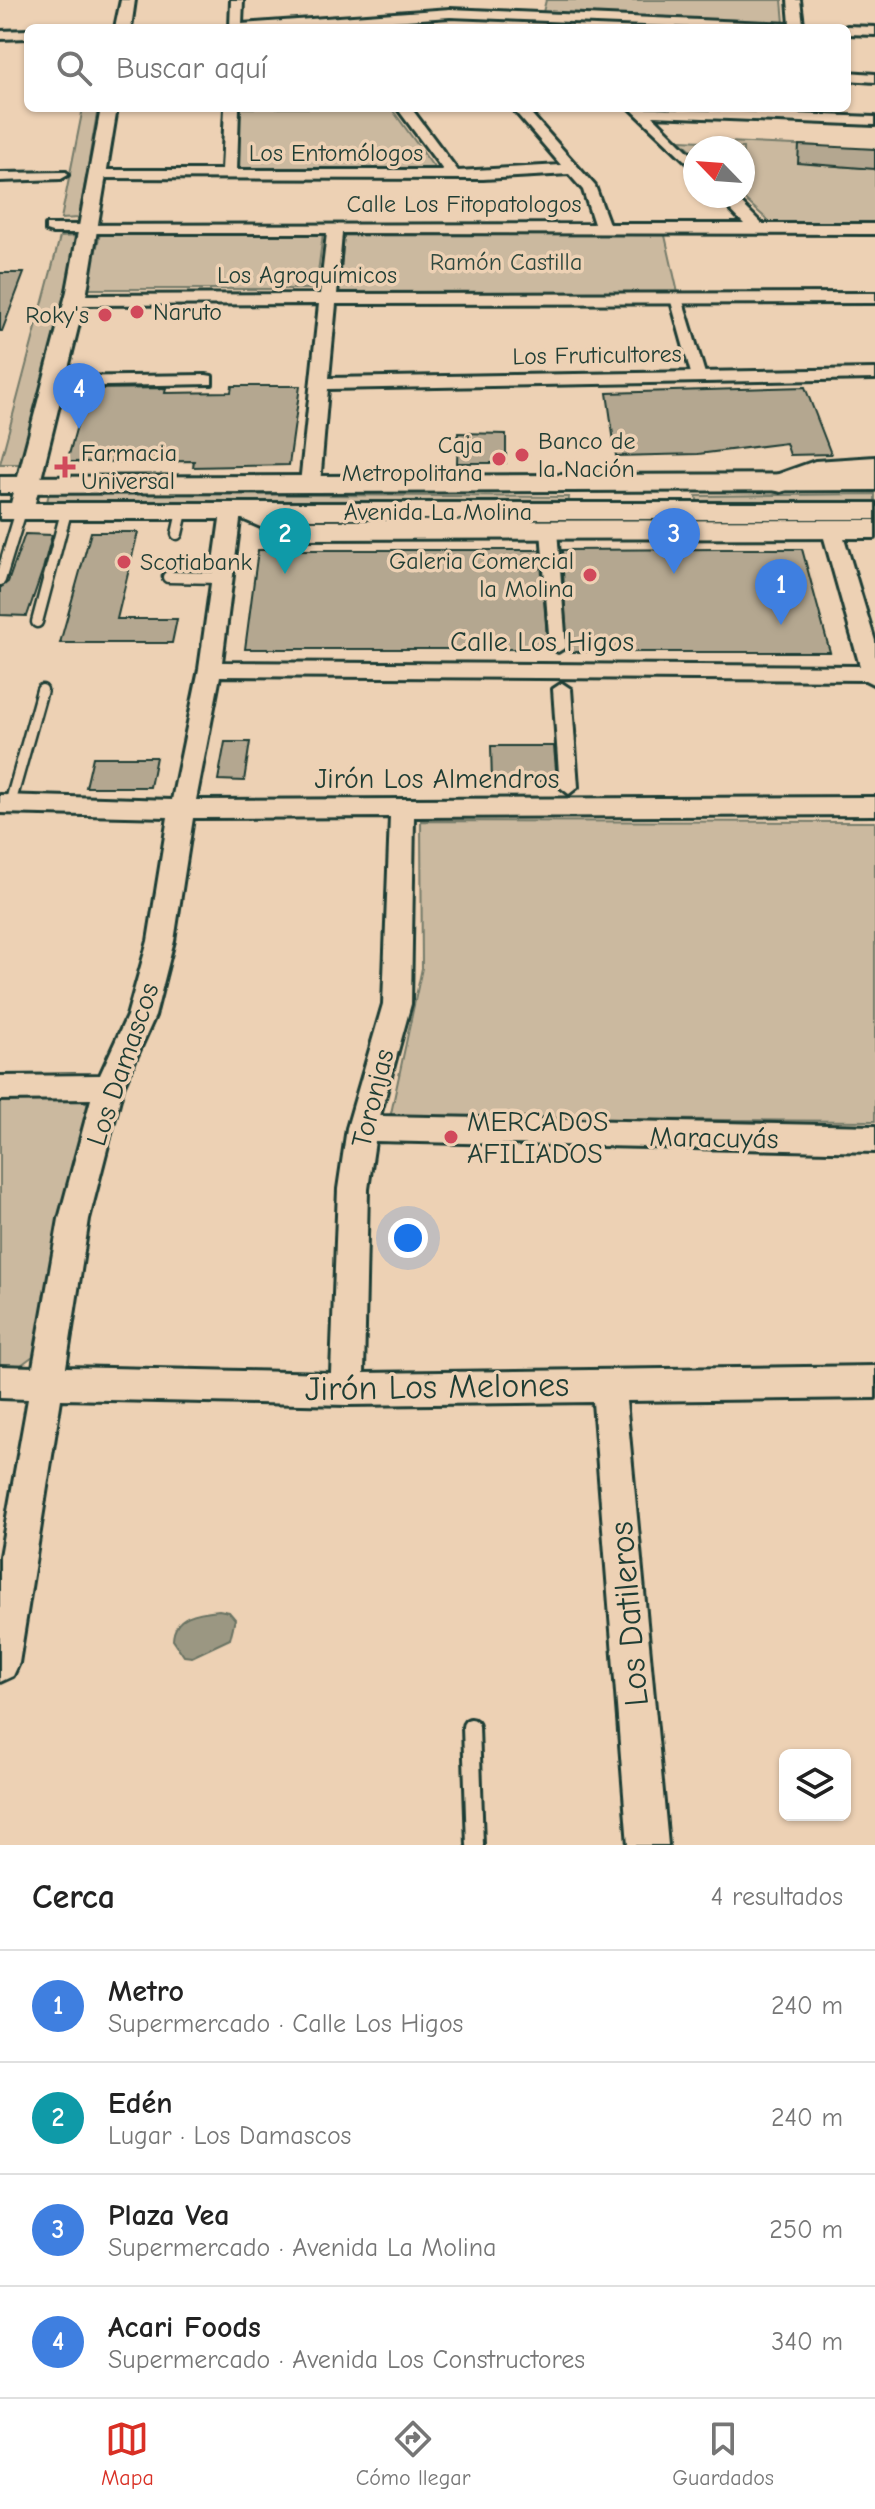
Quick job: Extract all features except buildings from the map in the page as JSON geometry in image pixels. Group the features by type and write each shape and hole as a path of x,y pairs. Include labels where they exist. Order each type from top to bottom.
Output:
{"main road":[{"path":"781,483 815,470 875,466"},
{"name":"Avenida La Molina","path":"558,509 781,483 875,482"},
{"name":"Avenida La Molina","path":"16,511 310,484 558,509 875,511"},
{"name":"Avenida La Molina","path":"0,485 16,511"},
{"path":"241,512 288,530 558,509 744,531 875,529"},
{"path":"658,510 744,531"},
{"name":"Avenida La Molina","path":"16,511 66,512 180,523 241,512"}],"street":[{"path":"124,24 128,0"},
{"path":"236,24 237,0"},
{"path":"538,16 541,0"},
{"path":"794,0 797,24"},
{"path":"290,24 448,7 538,16 713,24"},
{"path":"851,30 875,31"},
{"path":"0,35 24,34"},
{"path":"851,76 875,78"},
{"path":"16,511 75,300 108,112"},
{"path":"229,175 232,112"},
{"path":"407,112 454,175"},
{"path":"523,112 593,195 603,229"},
{"path":"641,112 683,154"},
{"path":"682,112 875,121"},
{"name":"Los Entomólogos","path":"98,174 454,175 574,169"},
{"path":"0,177 61,175"},
{"path":"737,208 757,228"},
{"name":"Calle Los Fitopatologos","path":"52,228 875,229"},
{"path":"310,484 335,228"},
{"path":"676,298 699,377"},
{"name":"Los Agroquímicos","path":"75,300 875,298"},
{"name":"Los Fruticultores","path":"320,384 875,374"},
{"path":"53,382 206,380"},
{"path":"558,509 558,647"},
{"name":"Los Damascos","path":"0,1663 74,1219 109,1087 141,1016 161,941 182,809 210,669 222,578 241,512"},
{"path":"832,531 871,649 874,676"},
{"name":"Calle Los Higos","path":"210,669 874,676"},
{"path":"562,689 569,787"},
{"name":"Jirón Los Almendros","path":"5,804 182,809 875,806"},
{"name":"Toronjas","path":"347,1389 353,1189 362,1128 397,1004 402,809"},
{"path":"0,1088 109,1087"},
{"name":"Maracuyás","path":"362,1128 875,1139"},
{"name":"Jirón Los Melones","path":"0,1382 347,1389 875,1382"},
{"name":"Los Datileros","path":"608,1384 648,1845"}],"lane":[{"path":"0,535 16,511"},
{"path":"0,580 16,511"},
{"path":"37,622 66,512"},
{"path":"168,577 222,578"},
{"path":"5,804 42,690"},
{"path":"471,1727 475,1845"}],"green space":[{"path":"546,0 782,0 784,23 543,12"},
{"path":"82,112 97,112 79,218 61,219"},
{"path":"239,112 394,112 435,169 236,171"},
{"path":"755,143 819,146 815,164 875,169 875,227 771,223 754,208"},
{"name":"Ramón Castilla","path":"664,231 678,293 339,294 344,232"},
{"path":"323,233 316,289 86,289 100,234"},
{"path":"79,236 21,464 0,464 60,237"},
{"path":"49,493 569,497 568,506 47,502"},
{"path":"875,494 875,503 698,503 696,496"},
{"path":"421,821 875,822 875,1121 390,1118 422,968"},
{"path":"0,1098 80,1098 92,1107 59,1215 37,1353 17,1368 0,1367"}],"shaded area":[{"path":"219,1610 229,1612 235,1619 230,1639 192,1657 184,1656 173,1640 178,1625 188,1616"}],"place":[{"name":"Naruto","path":"137,312"},
{"name":"Roky's","path":"105,315"},
{"name":"Acari Foods","path":"79,429"},
{"name":"Banco de la Nación","path":"522,455"},
{"name":"Caja Metropolitana","path":"499,459"},
{"name":"Farmacia Universal","path":"65,467"},
{"name":"Scotiabank","path":"124,562"},
{"name":"Edén","path":"285,574"},
{"name":"Plaza Vea","path":"674,574"},
{"name":"Galeria Comercial la Molina","path":"590,575"},
{"name":"Metro","path":"781,625"},
{"name":"MERCADOS AFILIADOS","path":"451,1137"}]}
